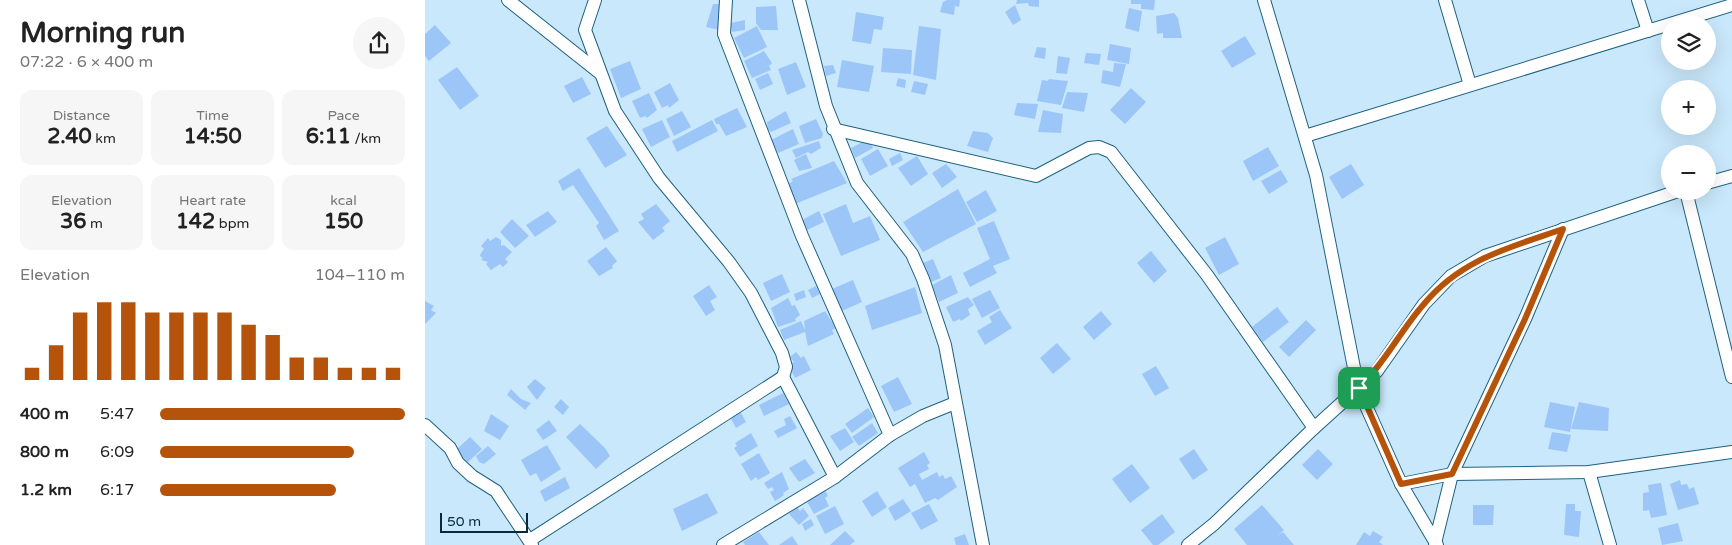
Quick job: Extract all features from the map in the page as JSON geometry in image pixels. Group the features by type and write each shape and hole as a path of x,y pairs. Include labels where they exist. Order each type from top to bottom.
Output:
{"street":[{"path":"508,0 601,74"},
{"path":"425,425 449,448 458,463 496,491 531,543 783,377 786,367 782,353 751,293 729,262 659,178 615,111 585,30 595,0"},
{"path":"726,0 724,34 802,236 890,434"},
{"path":"799,0 833,128 857,183 912,254 945,344 983,545"},
{"path":"1264,0 1317,175 1359,388 1401,484 1436,543"},
{"path":"1445,0 1470,86"},
{"path":"1638,0 1648,31"},
{"path":"1305,136 1732,4"},
{"path":"833,128 1036,176 1089,148 1099,147 1111,152 1207,275 1313,428"},
{"path":"1716,180 1732,176"},
{"path":"1188,545 1214,524 1313,428 1377,372 1424,304 1451,276 1485,256 1661,197"},
{"path":"1688,200 1732,378"},
{"path":"1436,543 1452,474 1525,319 1563,229"},
{"path":"783,377 835,477"},
{"path":"723,545 835,477 890,434 923,416 955,403"},
{"path":"1401,484 1452,474 1589,472 1732,452"},
{"path":"1589,472 1610,545"}],"building":[{"path":"947,0 960,0 959,7 955,6 954,15 940,12 943,2"},
{"path":"1017,0 1039,0 1039,7 1029,6 1028,3 1016,4"},
{"path":"1131,0 1155,0 1154,10 1141,9 1141,4 1131,4"},
{"path":"713,4 719,4 719,30 706,27"},
{"path":"1015,5 1021,20 1013,25 1005,12"},
{"path":"776,6 778,30 761,30 756,23 756,7"},
{"path":"1129,8 1142,11 1139,32 1125,28"},
{"path":"856,12 884,17 882,30 874,29 871,44 852,41"},
{"path":"1174,13 1178,18 1182,38 1163,38 1163,33 1157,34 1156,16"},
{"path":"745,20 745,30 732,32 731,23"},
{"path":"435,25 451,43 429,61 425,56 425,34"},
{"path":"757,26 767,47 744,58 734,38"},
{"path":"919,26 941,29 936,80 913,75"},
{"path":"1245,36 1256,54 1232,68 1221,51"},
{"path":"1110,44 1131,48 1129,64 1107,60"},
{"path":"1037,47 1046,48 1045,59 1034,57"},
{"path":"883,48 912,50 911,74 881,72"},
{"path":"764,51 772,63 769,66 771,70 752,78 744,61"},
{"path":"1086,53 1101,54 1099,65 1084,63"},
{"path":"1058,56 1070,58 1067,74 1056,73"},
{"path":"842,60 874,66 869,92 837,87"},
{"path":"630,61 641,89 621,98 610,69"},
{"path":"796,62 806,87 787,95 778,69"},
{"path":"1114,63 1126,64 1120,87 1101,83 1103,70 1113,72"},
{"path":"833,65 836,73 826,76 824,66"},
{"path":"457,67 479,96 460,110 438,80"},
{"path":"768,73 773,84 760,90 755,79"},
{"path":"582,77 591,94 573,103 564,86"},
{"path":"898,78 906,80 905,88 896,86"},
{"path":"1049,79 1068,81 1061,105 1037,101 1042,80 1048,81"},
{"path":"914,81 928,84 925,95 911,92"},
{"path":"670,83 679,100 669,108 668,105 662,108 654,92"},
{"path":"1131,88 1146,102 1125,124 1110,110"},
{"path":"1067,92 1088,93 1084,112 1062,108"},
{"path":"649,93 657,110 647,118 645,116 640,118 632,101"},
{"path":"1017,103 1038,104 1035,119 1014,115"},
{"path":"737,108 747,127 726,136 714,119"},
{"path":"1043,110 1063,114 1061,133 1038,132"},
{"path":"682,111 691,127 674,136 666,119"},
{"path":"786,111 791,123 771,132 768,129 767,122"},
{"path":"816,119 823,134 822,138 805,143 799,126"},
{"path":"662,120 670,137 651,147 642,129"},
{"path":"712,120 718,131 677,152 672,141"},
{"path":"607,126 627,155 605,168 586,138"},
{"path":"793,129 799,144 778,153 771,140"},
{"path":"973,131 988,133 993,138 988,152 967,146"},
{"path":"868,139 873,148 855,158 851,148"},
{"path":"819,141 821,148 811,154 808,152 796,158 792,150"},
{"path":"1268,147 1279,166 1253,181 1243,161"},
{"path":"878,149 888,166 870,176 861,159"},
{"path":"900,153 903,160 892,166 889,159"},
{"path":"806,154 812,168 799,171 794,160"},
{"path":"917,156 928,174 911,186 898,168"},
{"path":"834,161 847,183 795,204 788,184 793,181 791,179"},
{"path":"946,164 957,177 942,188 932,173"},
{"path":"1351,164 1364,185 1342,199 1329,177"},
{"path":"579,168 619,231 604,240 596,226 599,223 573,185 563,191 558,181"},
{"path":"1281,170 1288,182 1269,194 1261,181"},
{"path":"958,189 976,224 923,252 903,222"},
{"path":"986,190 997,211 977,222 966,202"},
{"path":"656,204 670,221 662,228 665,231 653,240 638,222 644,219 641,214"},
{"path":"846,204 853,223 870,216 880,240 841,256 823,214"},
{"path":"548,211 557,222 535,237 526,225"},
{"path":"819,211 824,222 805,231 800,221"},
{"path":"512,219 529,236 515,248 500,232"},
{"path":"994,221 1010,259 993,266 997,273 970,287 963,273 990,259 977,228"},
{"path":"496,237 501,240 501,246 504,245 512,252 505,259 508,262 503,267 500,264 491,270 486,264 488,262 481,260 483,258 480,256 484,249 481,246 488,238 490,241"},
{"path":"1225,237 1239,264 1219,275 1205,248"},
{"path":"606,247 617,261 612,266 613,268 599,276 587,261"},
{"path":"1151,251 1167,271 1154,283 1137,263"},
{"path":"933,259 941,278 931,282 923,263"},
{"path":"782,274 790,292 771,301 763,283"},
{"path":"951,275 958,293 939,302 932,285"},
{"path":"853,280 862,302 842,311 832,289"},
{"path":"709,285 717,297 710,301 715,310 706,316 693,296"},
{"path":"816,286 820,294 812,298 808,290"},
{"path":"915,287 922,313 872,330 865,306"},
{"path":"804,290 806,297 796,301 794,294"},
{"path":"990,290 1000,308 982,318 972,299"},
{"path":"968,297 974,305 968,309 970,315 961,321 960,319 953,322 946,307"},
{"path":"788,298 792,306 795,305 800,315 795,319 796,321 778,327 771,308"},
{"path":"425,301 434,306 431,310 436,313 425,324"},
{"path":"1277,307 1289,322 1263,342 1252,327"},
{"path":"1000,310 1012,328 985,345 977,331 992,322 989,317"},
{"path":"825,311 836,328 832,330 834,334 808,346 805,332 784,340 780,330 801,321 805,330 804,321"},
{"path":"1101,311 1112,324 1094,340 1083,327"},
{"path":"1306,320 1316,330 1289,357 1279,347"},
{"path":"1057,343 1071,359 1053,374 1040,358"},
{"path":"796,352 801,358 804,356 811,370 795,378 788,364 794,362 790,357"},
{"path":"1156,366 1169,388 1155,396 1142,374"},
{"path":"898,377 912,404 894,412 881,386"},
{"path":"535,379 546,388 537,400 527,387"},
{"path":"511,389 521,399 531,403 525,410 507,395"},
{"path":"783,393 789,404 764,416 759,405"},
{"path":"561,399 569,407 563,415 554,407"},
{"path":"1550,402 1575,407 1570,432 1544,427"},
{"path":"1579,402 1609,408 1608,431 1571,429"},
{"path":"868,408 874,417 852,433 845,424"},
{"path":"740,411 746,422 736,428 730,417"},
{"path":"491,414 509,426 500,440 484,431"},
{"path":"790,416 797,428 778,438 774,431 786,425 784,419"},
{"path":"549,420 557,431 543,440 536,430"},
{"path":"872,423 878,433 859,446 852,437"},
{"path":"580,424 605,448 610,456 596,469 566,437"},
{"path":"845,428 854,442 840,451 830,436"},
{"path":"1552,432 1571,435 1567,452 1548,449"},
{"path":"751,433 758,446 740,457 734,448 737,446 735,443"},
{"path":"470,437 482,449 466,464 455,451"},
{"path":"547,445 561,469 541,482 536,473 530,476 521,460"},
{"path":"488,446 496,454 484,464 479,462 476,456"},
{"path":"1194,449 1208,470 1193,480 1179,459"},
{"path":"1318,449 1333,464 1317,480 1302,465"},
{"path":"924,452 930,463 927,465 929,469 919,474 922,480 937,472 939,477 943,475 945,479 951,476 957,487 938,500 935,498 925,503 915,484 910,487 898,468"},
{"path":"759,453 770,473 758,480 756,477 751,481 741,464"},
{"path":"805,459 815,473 799,482 789,468"},
{"path":"1132,464 1150,488 1130,503 1112,479"},
{"path":"782,472 789,489 775,501 770,492 774,490 772,487 768,489 764,483"},
{"path":"565,477 570,488 545,502 540,491"},
{"path":"1680,480 1681,485 1687,484 1689,489 1694,487 1699,504 1678,510 1670,484"},
{"path":"1661,483 1667,515 1651,518 1649,510 1643,511 1643,493 1649,492 1648,485"},
{"path":"825,490 828,496 825,498 829,506 814,514 806,500"},
{"path":"877,491 887,507 872,517 862,501"},
{"path":"707,493 718,513 682,531 673,509"},
{"path":"903,499 911,511 895,521 888,508"},
{"path":"929,504 938,521 921,530 911,513"},
{"path":"1566,504 1575,504 1575,511 1581,511 1579,537 1564,535"},
{"path":"1262,505 1284,530 1277,536 1283,532 1294,545 1247,545 1234,529"},
{"path":"1473,505 1494,505 1493,525 1473,525"},
{"path":"835,506 844,524 825,534 816,516"},
{"path":"797,507 800,511 803,508 809,516 799,525 789,514"},
{"path":"1162,514 1175,532 1158,545 1153,545 1141,530"},
{"path":"811,519 814,525 805,531 802,524"},
{"path":"1678,523 1683,541 1662,545 1658,528"},
{"path":"845,531 855,541 850,545 830,545"},
{"path":"1373,531 1383,537 1379,542 1383,545 1356,545 1364,532 1370,536"},
{"path":"759,532 769,545 745,545 743,542"},
{"path":"965,534 969,545 956,545 954,538"},
{"path":"792,536 798,545 779,545"}],"route":[{"path":"1563,229 1525,319 1452,474 1401,484 1359,388 1377,372 1424,304 1451,276 1485,256 1563,229"}]}
